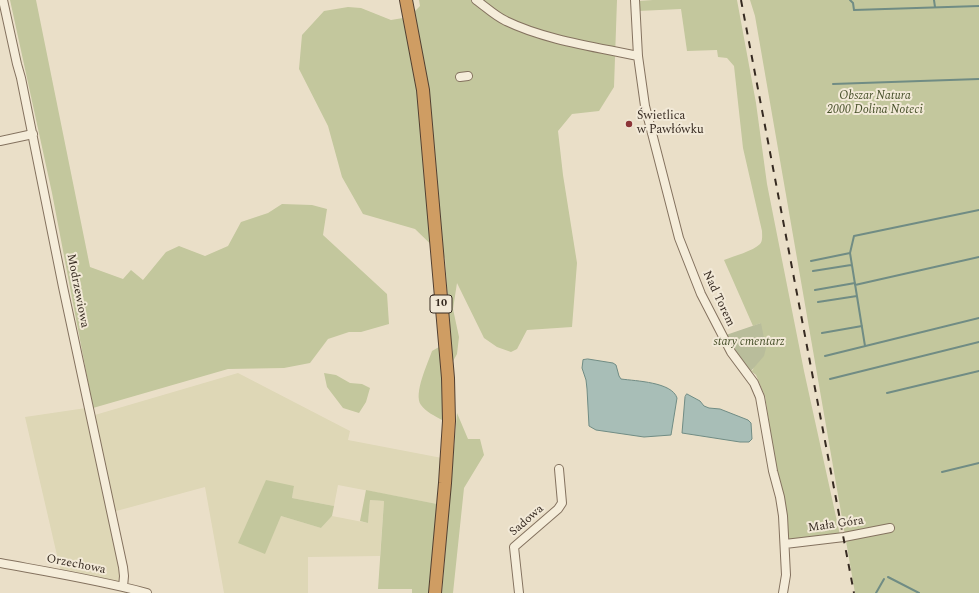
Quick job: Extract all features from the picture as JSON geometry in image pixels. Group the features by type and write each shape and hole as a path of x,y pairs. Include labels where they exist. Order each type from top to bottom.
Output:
{"highway":[{"name":"10","path":"405,3 415,43 426,119 448,378 448,429 445,483 435,593"}],"street":[{"name":"Modrzewiowa","path":"3,0 17,64 22,78 63,287 123,567 124,586"},
{"path":"476,0 506,21 524,28 578,43 638,56"},
{"name":"Nad Torem","path":"635,0 638,56 645,106 679,238 701,294 731,352 754,383 760,397 773,471 782,509 786,575 783,593"},
{"path":"0,141 33,134"},
{"name":"Sadowa","path":"519,593 514,547 558,509 562,503 559,469"},
{"name":"Mała Góra","path":"785,544 844,537 890,528"},
{"name":"Orzechowa","path":"0,563 124,586 147,593"}],"shaded area":[{"path":"238,373 350,431 348,440 442,458 437,504 338,485 334,506 292,498 294,486 264,554 281,516 321,528 332,516 368,523 370,500 384,501 380,556 308,557 308,593 224,593 205,487 109,513 124,591 62,577 25,417 86,408 88,417"}],"green space":[{"path":"10,0 36,0 90,267 123,279 131,270 143,280 166,252 179,246 205,256 228,246 241,222 268,213 282,204 312,205 327,209 323,235 387,294 389,324 361,332 349,332 328,339 310,363 284,368 228,369 93,408 52,193"},
{"path":"419,0 617,0 614,87 599,111 572,114 558,131 563,175 577,263 572,327 527,330 517,349 511,352 497,347 484,338 457,283 453,309 459,337 457,354 452,363 445,258 415,229 363,214 342,177 328,126 299,69 302,35 324,11 348,7 361,8 391,20 409,17 420,6"},
{"path":"737,0 756,103 767,184 804,371 840,535 787,540 765,396 756,375 751,371 753,370 761,323 753,326 724,260 757,247 762,241 762,231 743,148 734,66 727,58 718,57 717,50 687,51 681,9 638,11 638,1"},
{"name":"Obszar Natura 2000 Dolina Noteci","path":"750,0 979,0 979,593 855,593 755,16"},
{"name":"stary cmentarz","path":"761,323 766,348 764,356 751,371 735,351 726,335"},
{"path":"439,347 442,376 442,420 425,410 419,400 420,386 427,363 432,351"},
{"path":"324,373 336,375 350,383 362,384 370,388 366,402 359,413 343,408 327,387"},
{"path":"457,413 468,439 480,439 484,455 464,488 453,593 442,593"},
{"path":"266,480 294,486 292,498 334,506 332,516 321,528 281,516 265,554 238,543"},
{"path":"366,490 437,504 429,593 412,593 412,589 378,589 384,501 370,500 368,523 360,521"}],"water":[{"path":"588,359 613,363 616,365 621,379 661,385 674,393 677,398 671,435 644,437 596,430 589,426 586,380 582,368 583,360"},
{"path":"687,394 700,401 704,406 720,409 748,420 751,423 752,439 749,442 740,442 682,433 685,397"}],"waterway":[{"path":"850,0 853,3 854,10 979,6"},
{"path":"934,0 935,7"},
{"path":"833,84 979,79"},
{"path":"865,346 850,253 854,236 979,210"},
{"path":"811,261 850,253"},
{"path":"855,285 979,257"},
{"path":"813,271 851,265"},
{"path":"815,290 855,283"},
{"path":"818,302 857,296"},
{"path":"825,356 979,318"},
{"path":"822,333 862,326"},
{"path":"830,379 979,342"},
{"path":"887,393 979,371"},
{"path":"942,472 979,463"},
{"path":"888,577 919,593"},
{"path":"876,593 884,579"}],"railway":[{"path":"741,0 854,593"}],"place":[{"name":"Świetlica w Pawłówku","path":"629,124"}]}
